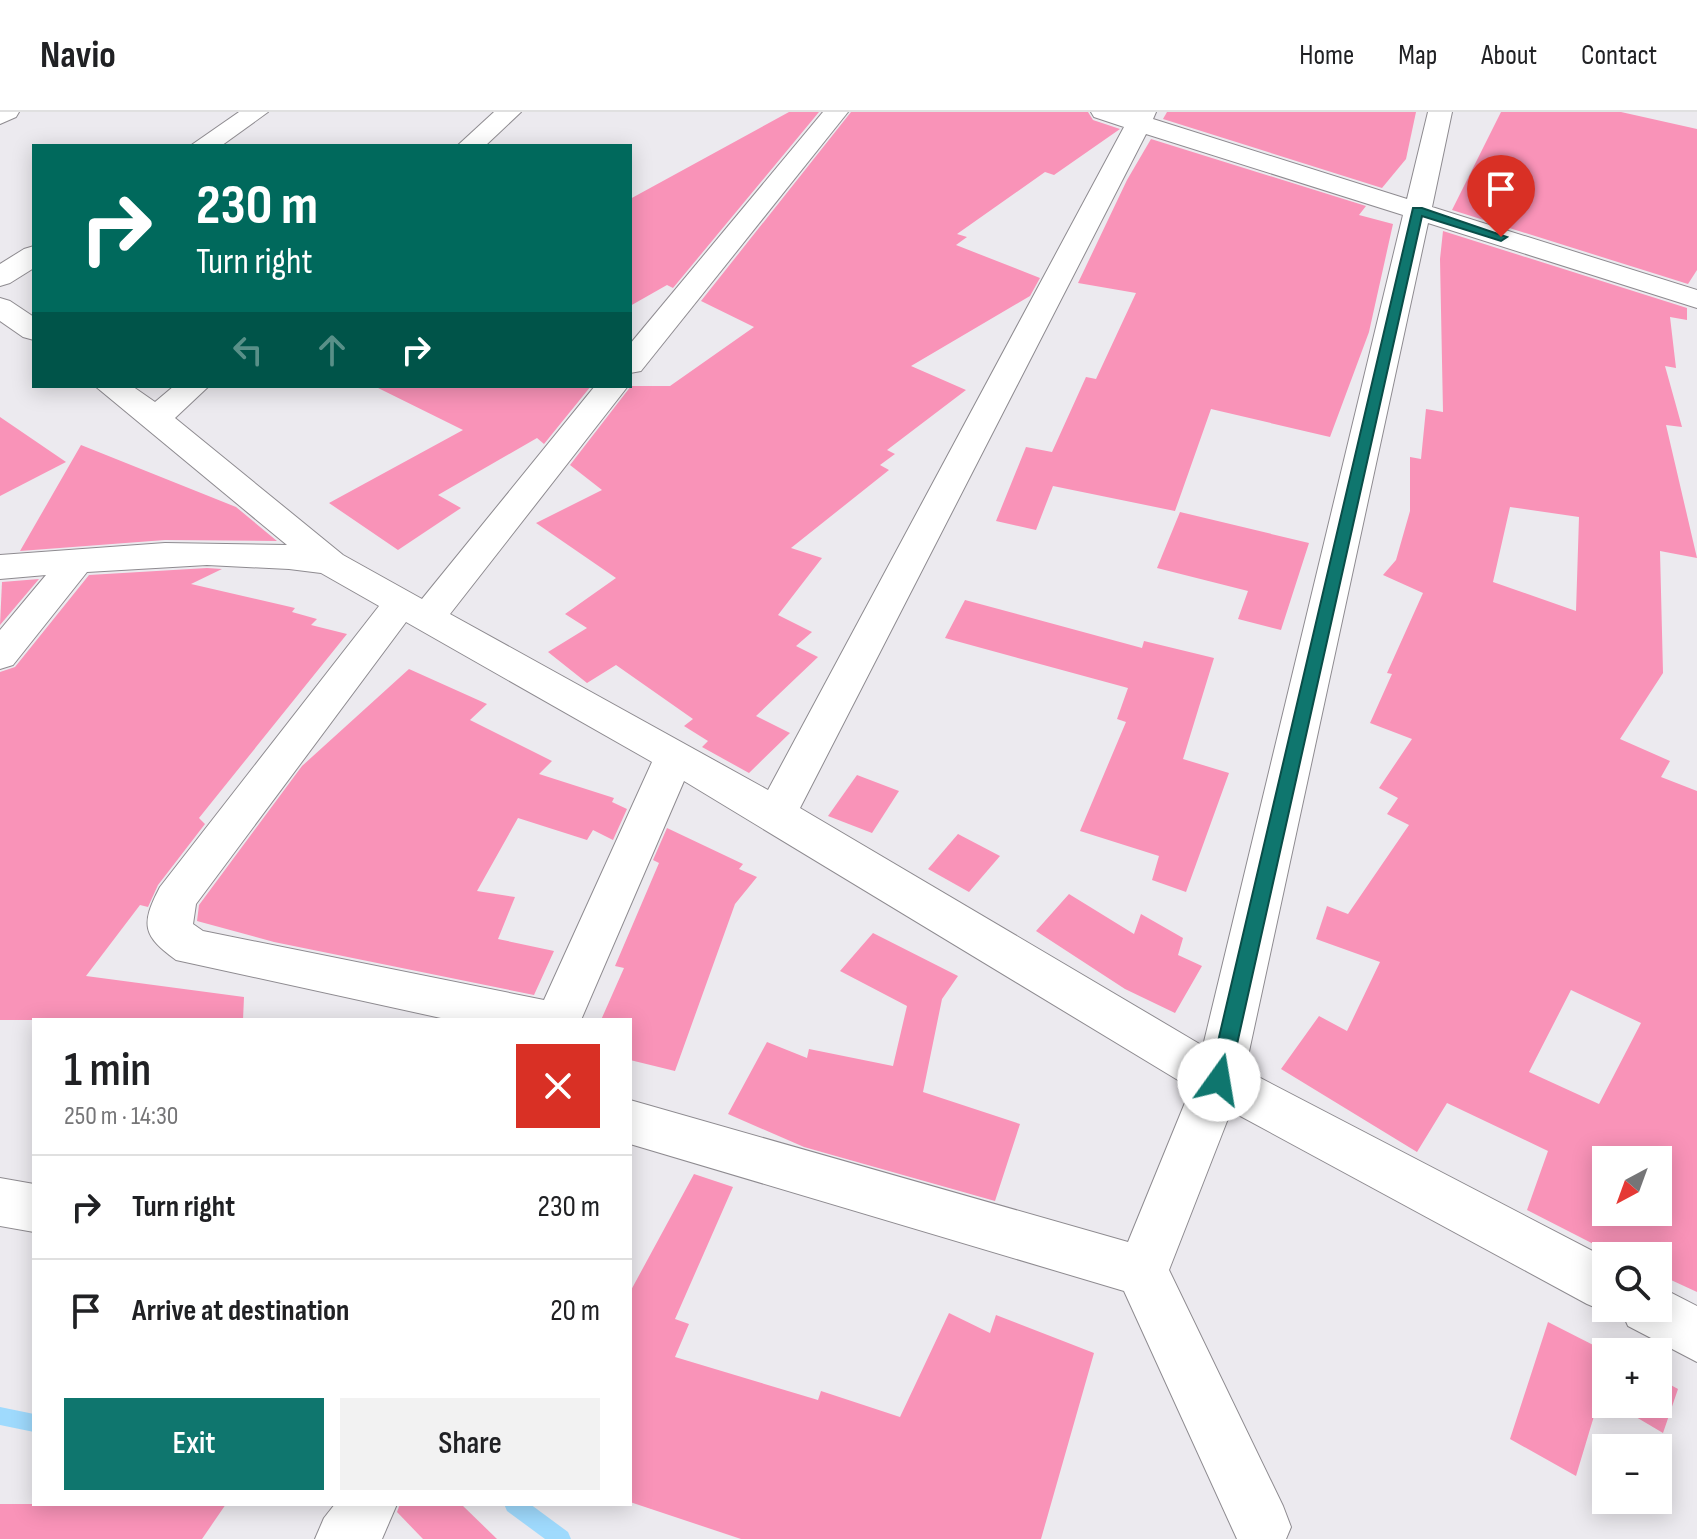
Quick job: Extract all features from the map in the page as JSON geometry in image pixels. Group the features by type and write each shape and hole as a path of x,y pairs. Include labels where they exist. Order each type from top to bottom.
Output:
{"street":[{"path":"0,116 7,112"},
{"path":"206,144 256,112"},
{"path":"472,144 509,112"},
{"path":"632,362 836,112"},
{"path":"1103,112 1141,118 1418,211 1697,299"},
{"path":"1262,1527 1142,1271 1219,1080 1440,112"},
{"path":"775,813 794,785 1141,118"},
{"path":"0,277 32,256"},
{"path":"0,307 32,330"},
{"path":"114,388 156,418 330,563 775,813 1219,1080 1592,1279"},
{"path":"156,418 191,388"},
{"path":"534,1018 192,947 169,931 175,899 414,611 610,388"},
{"path":"0,567 208,554 297,557 330,563"},
{"path":"0,656 76,562"},
{"path":"559,1018 674,757"},
{"path":"632,1123 1142,1271"},
{"path":"0,1202 32,1208"},
{"path":"1672,1322 1697,1335"},
{"path":"345,1539 367,1506"}],"building":[{"path":"789,112 819,112 673,288 667,285 632,305 632,198"},
{"path":"851,112 1088,112 1093,120 1120,129 1054,175 1045,172 957,234 967,237 956,245 1040,278 1030,296 911,366 966,390 887,450 895,454 880,465 889,470 791,548 822,558 778,615 812,632 796,646 818,657 756,716 790,733 749,773 702,747 708,741 684,726 693,719 616,665 587,683 548,652 587,628 565,614 616,578 536,523 602,490 570,465 629,388 670,386 754,327 701,301"},
{"path":"1167,112 1416,112 1406,159 1382,188 1163,119"},
{"path":"1501,112 1621,112 1697,129 1697,270 1688,284 1452,210"},
{"path":"1151,139 1366,206 1359,215 1393,224 1369,332 1330,437 1211,409 1175,511 1053,486 1036,530 996,521 1026,447 1052,452 1086,377 1096,379 1136,293 1078,283 1127,180"},
{"path":"1443,231 1687,308 1687,320 1670,317 1676,368 1665,366 1682,427 1666,425 1697,558 1660,551 1663,673 1620,739 1670,761 1661,777 1697,791 1697,1292 1672,1280 1672,1242 1592,1243 1527,1210 1548,1151 1447,1103 1417,1152 1281,1069 1319,1016 1347,1031 1380,962 1316,939 1327,906 1348,914 1409,825 1387,814 1398,798 1379,788 1412,739 1370,723 1392,674 1387,673 1423,593 1383,575 1396,560 1410,511 1410,457 1421,459 1426,409 1443,412 1440,259","holes":["1510,507 1579,517 1576,611 1493,582","1571,990 1641,1023 1599,1104 1529,1072"]},
{"path":"378,388 589,388 544,444 537,438 438,495 461,508 398,550 329,503 463,430"},
{"path":"0,417 66,462 0,496"},
{"path":"81,445 236,507 277,541 165,540 20,551"},
{"path":"1180,512 1309,543 1281,630 1238,619 1248,591 1157,568"},
{"path":"222,569 191,584 295,608 292,612 317,619 311,625 347,634 199,818 205,824 158,885 148,907 140,905 86,976 244,997 243,1018 0,1020 0,672 15,667 89,575"},
{"path":"39,579 0,625 2,582"},
{"path":"965,600 1142,648 1144,641 1214,658 1183,759 1229,773 1186,892 1152,880 1159,856 1080,831 1126,722 1117,719 1128,688 945,638"},
{"path":"409,669 487,704 470,720 552,761 539,774 614,798 612,802 627,809 613,840 593,830 587,840 518,818 477,891 515,897 498,939 554,951 534,995 274,942 197,921 199,905 302,766"},
{"path":"857,775 899,791 872,833 828,816"},
{"path":"667,828 743,864 739,869 757,877 735,904 675,1071 632,1060 632,1018 602,1018 624,968 615,966 659,863 653,860"},
{"path":"958,834 1000,856 969,892 928,869"},
{"path":"1069,894 1134,934 1141,914 1183,938 1178,955 1202,966 1175,1013 1125,989 1036,931"},
{"path":"873,933 958,976 942,999 923,1092 1020,1124 995,1201 804,1147 728,1114 767,1042 807,1058 809,1049 893,1066 907,1006 840,971"},
{"path":"694,1174 733,1187 675,1319 689,1324 675,1357 818,1400 821,1391 900,1417 949,1313 990,1333 996,1315 1094,1353 1041,1539 741,1539 632,1503 632,1288"},
{"path":"1548,1322 1592,1344 1593,1418 1576,1476 1510,1439"},
{"path":"1672,1386 1678,1389 1672,1407"},
{"path":"1638,1418 1668,1418 1663,1433"},
{"path":"0,1504 225,1506 202,1539 0,1539"},
{"path":"399,1506 463,1506 497,1539 423,1539 397,1512"}],"waterway":[{"path":"0,1416 32,1423"},
{"path":"517,1506 561,1539"}],"route":[{"path":"1219,1080 1418,211 1501,237"}]}
